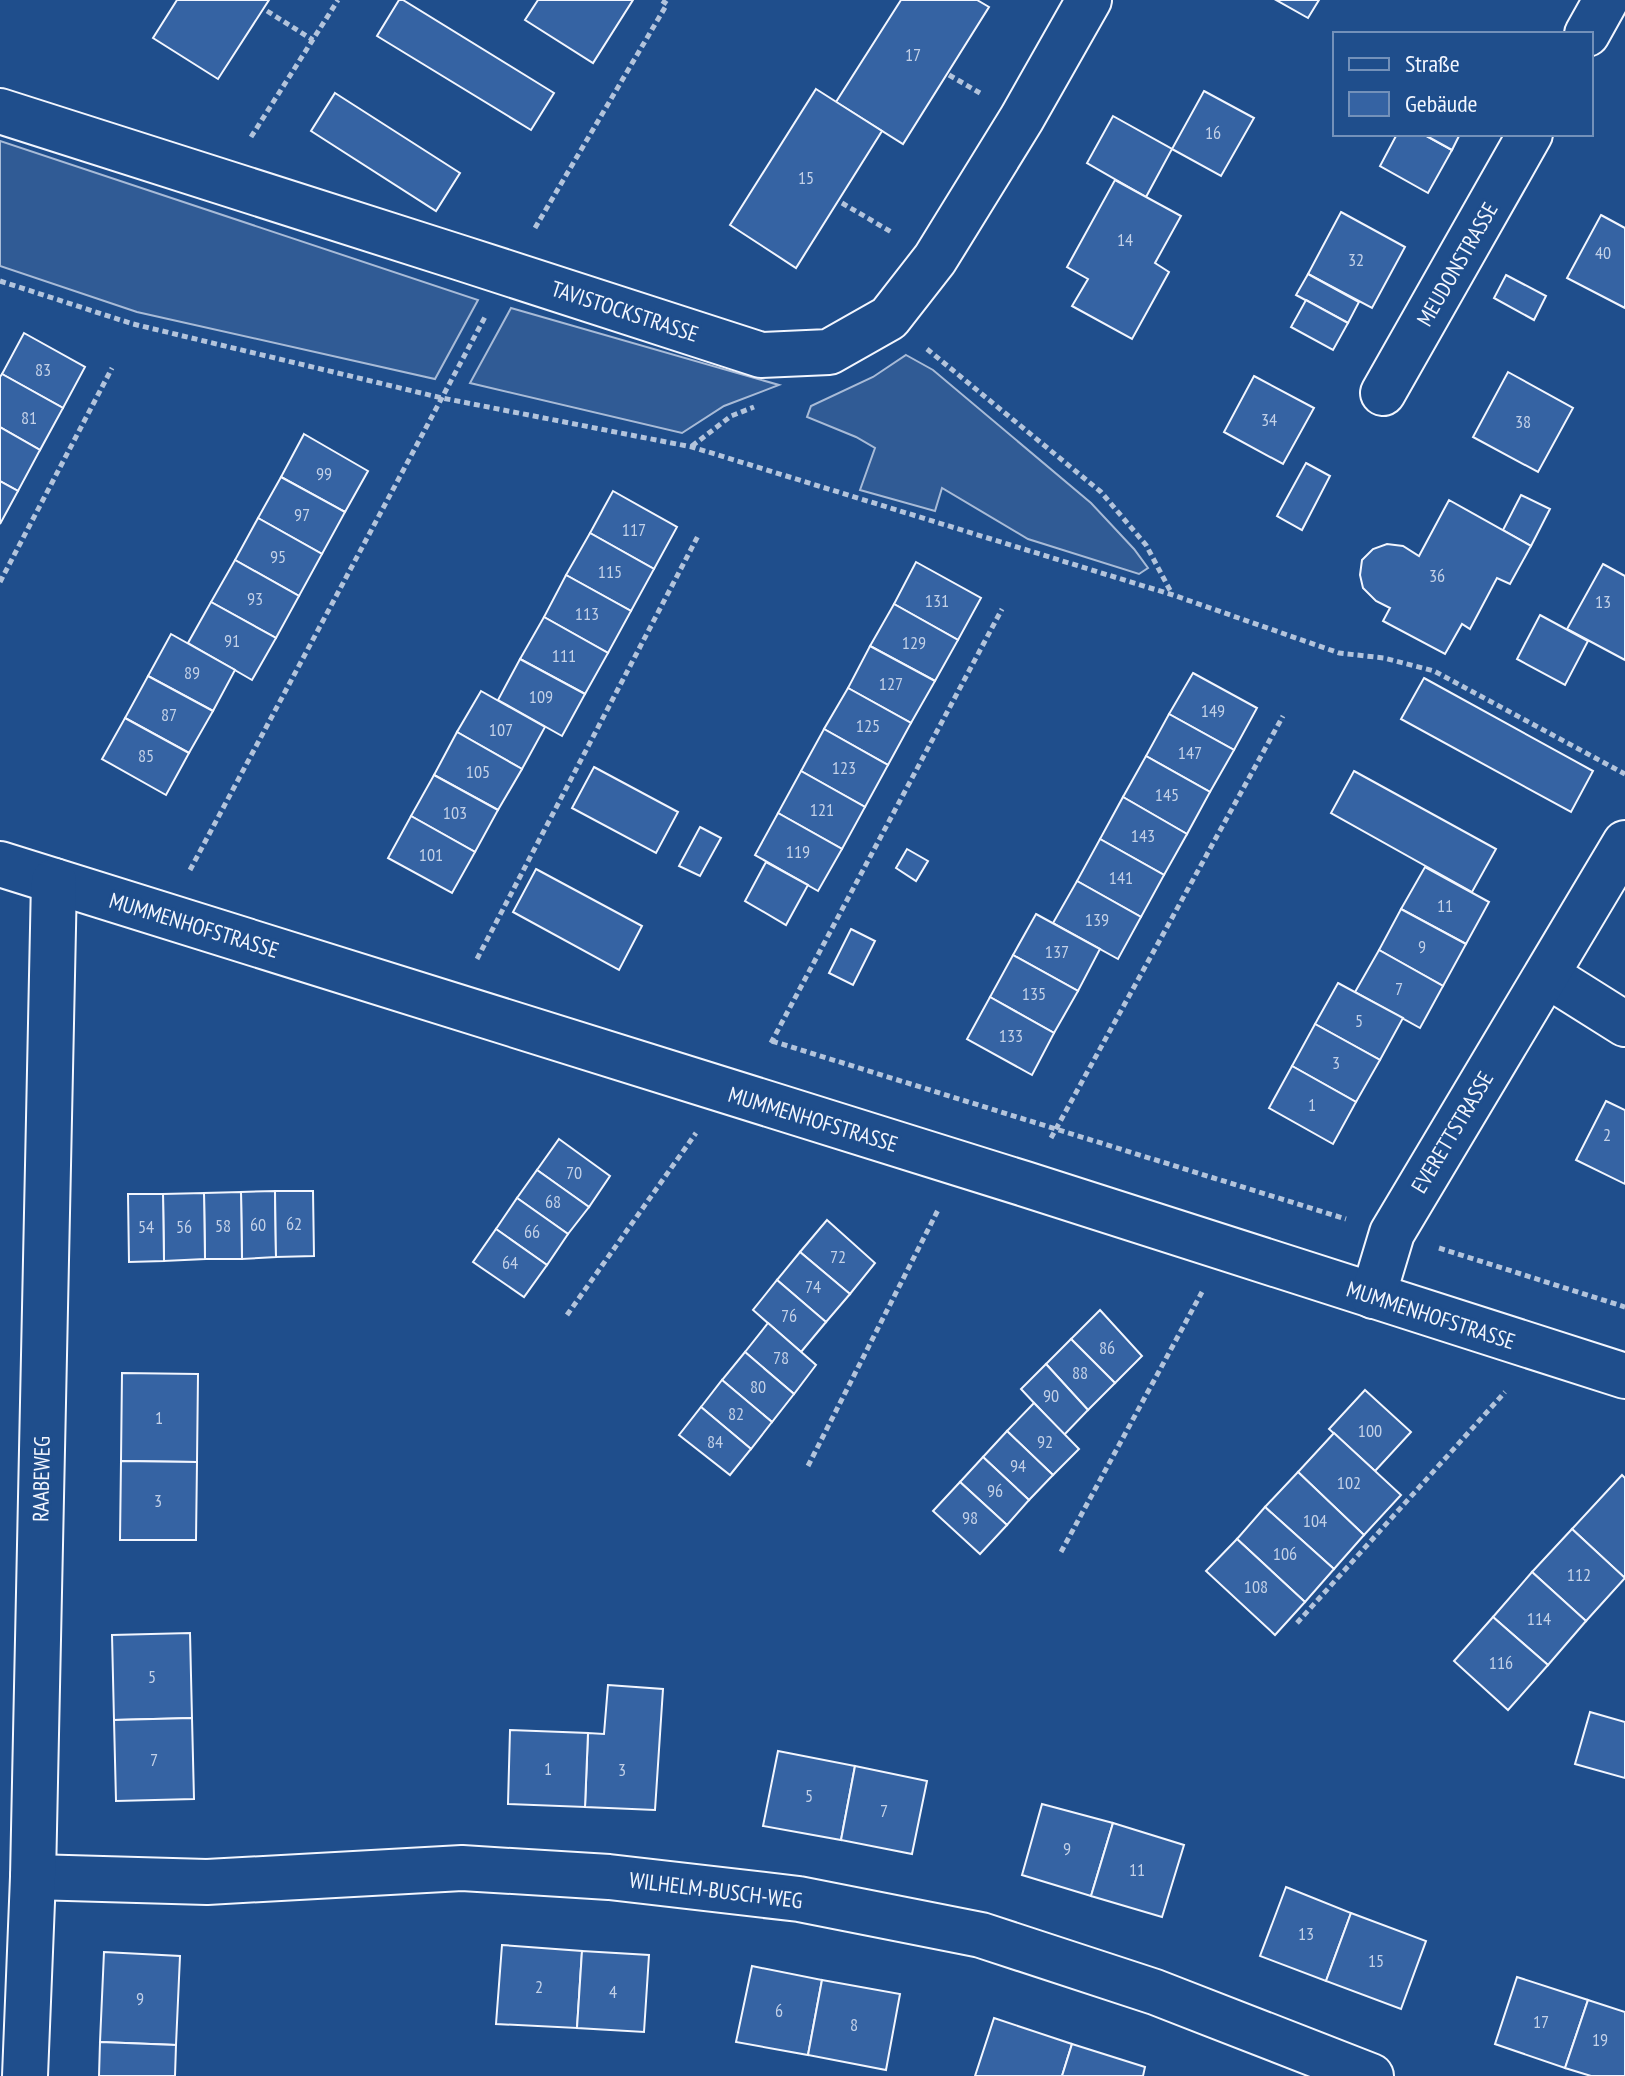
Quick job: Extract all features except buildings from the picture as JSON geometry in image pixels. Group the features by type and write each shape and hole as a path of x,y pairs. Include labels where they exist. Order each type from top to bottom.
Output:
{"street":[{"name":"TAVISTOCKSTRASSE","path":"0,111 761,355 829,352 889,318 935,259 1022,118 1089,0"},
{"path":"1588,32 1606,0"},
{"name":"MEUDONSTRASSE","path":"1383,393 1529,136"},
{"name":"EVERETTSTRASSE","path":"1373,1296 1392,1233 1625,843"},
{"name":"MUMMENHOFSTRASSE","path":"0,864 1025,1184 1625,1376"},
{"name":"RAABEWEG","path":"25,2076 33,1877 54,881"},
{"path":"1547,975 1625,1024"},
{"name":"WILHELM-BUSCH-WEG","path":"33,1877 207,1882 462,1868 609,1877 799,1899 981,1935 1155,1992 1371,2076"}],"path":[{"path":"223,182 338,0"},
{"path":"165,916 508,273 667,4 661,0"},
{"path":"267,11 313,40"},
{"path":"0,281 133,324 442,398 692,447 1173,595 1339,653 1384,658 1434,671 1625,774"},
{"path":"889,318 1101,492 1146,545 1173,595"},
{"path":"0,582 112,368"},
{"path":"452,1006 699,534"},
{"path":"567,1315 772,1041 1002,609"},
{"path":"1025,1184 1283,716"},
{"path":"772,1041 1625,1307"},
{"path":"808,1466 961,1165"},
{"path":"1061,1552 1225,1249"},
{"path":"1297,1623 1542,1350"}],"shaded area":[{"path":"0,141 478,300 435,379 137,312 0,266"},
{"path":"511,308 779,385 724,406 682,433 470,383"},
{"path":"906,355 933,370 1091,503 1148,568 1139,574 1028,539 942,488 935,511 860,490 875,448 807,417 811,406 873,377"}]}
